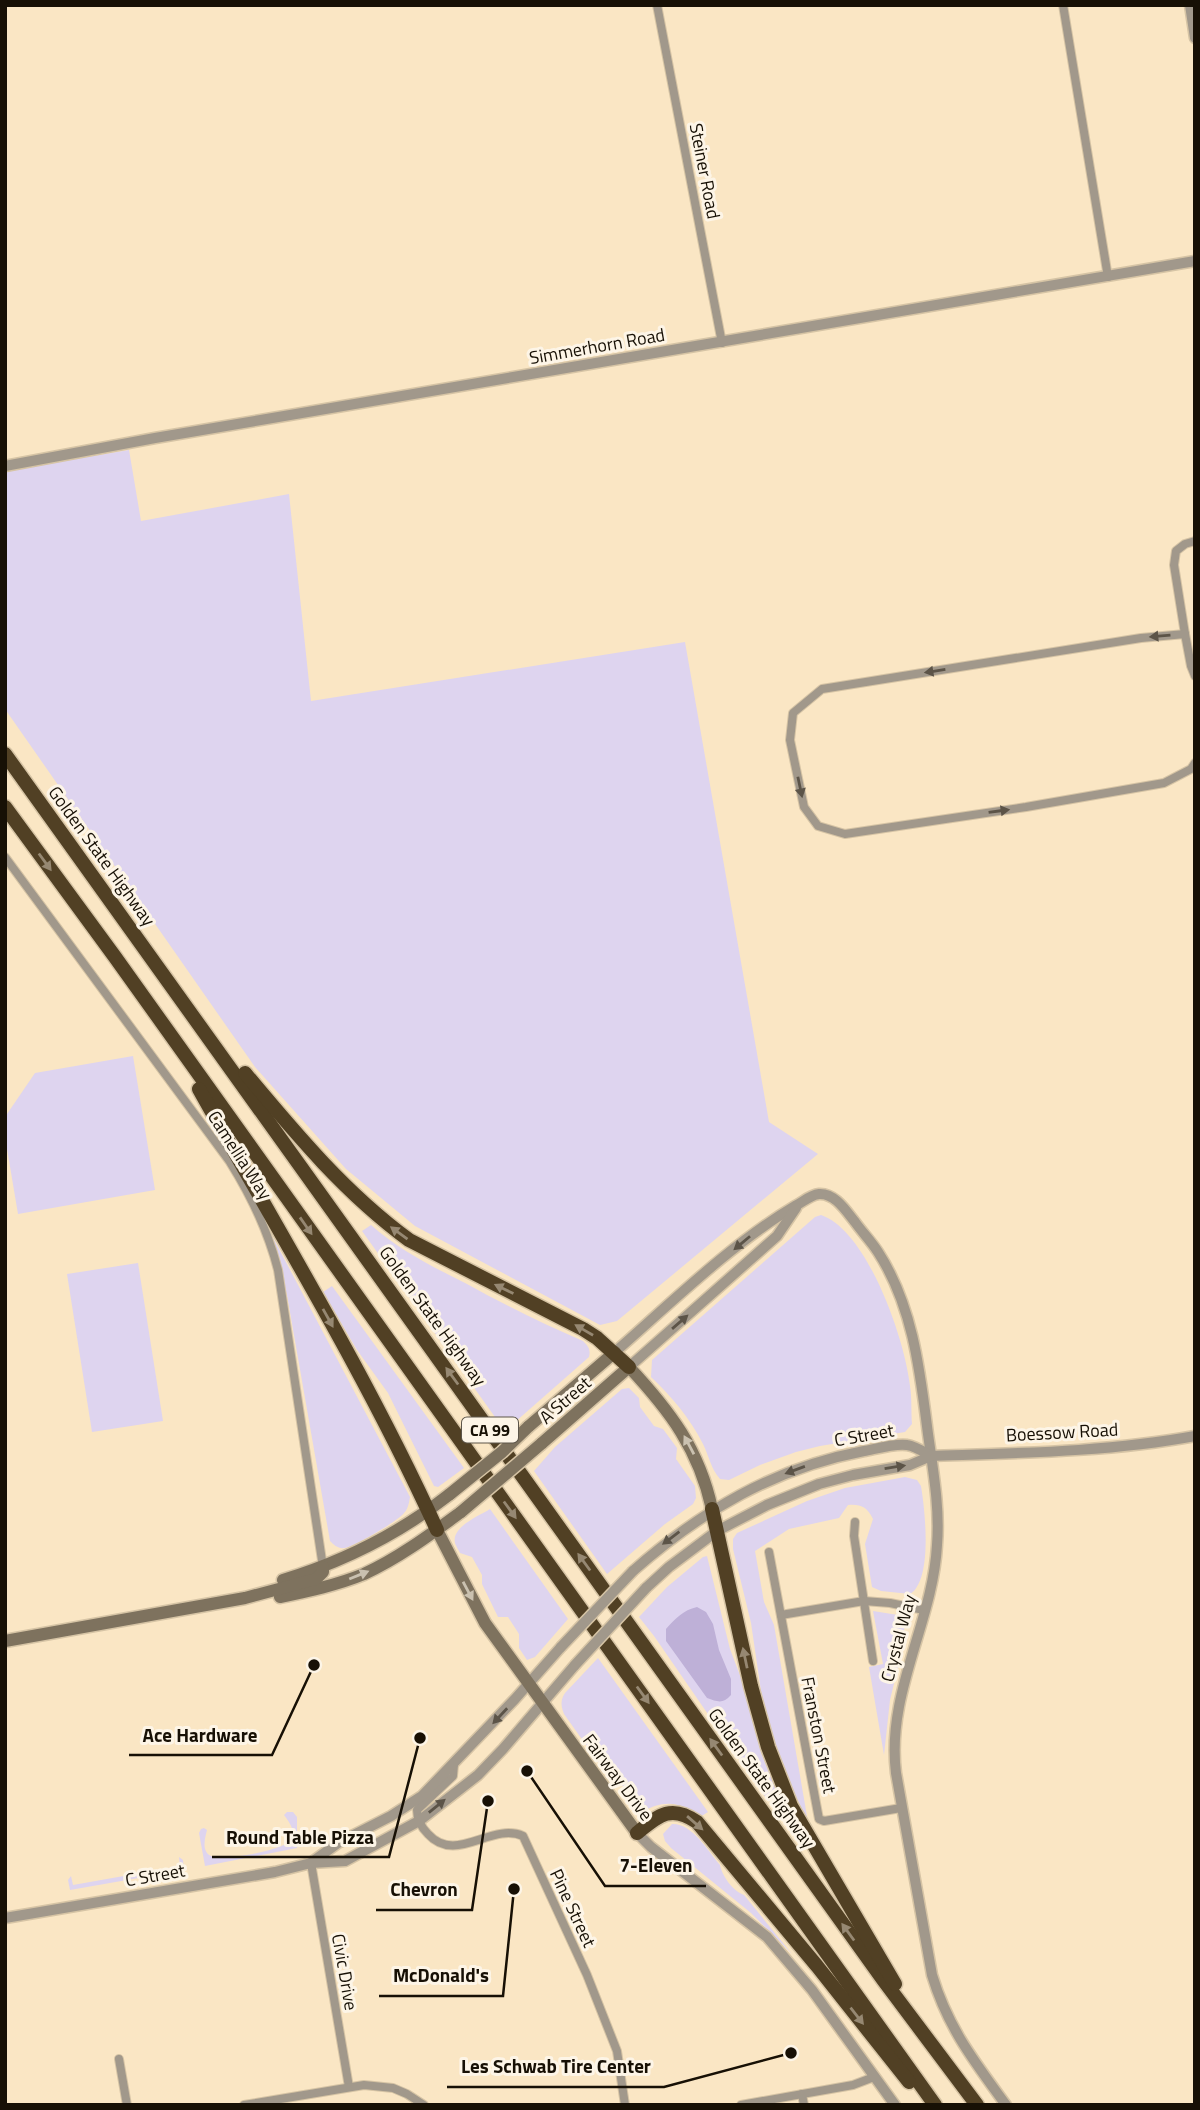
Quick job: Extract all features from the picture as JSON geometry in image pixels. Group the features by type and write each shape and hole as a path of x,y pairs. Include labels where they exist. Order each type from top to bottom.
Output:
{"highway":[{"name":"Golden State Highway","path":"5,754 884,1982 977,2105"},
{"name":"CA 99","path":"5,807 935,2105"},
{"path":"170,983 304,1144 359,1200 384,1221 410,1240 583,1329 615,1352 629,1367"},
{"path":"163,1024 361,1378 437,1530"},
{"path":"712,1509 751,1686 768,1747 791,1806 934,2048"},
{"path":"637,1833 667,1813 677,1812 697,1822 928,2105"}],"main road":[{"name":"A Street","path":"245,1598 269,1584 323,1567 369,1547 429,1511 502,1452 615,1352"},
{"name":"A Street","path":"5,1641 245,1598 272,1599 332,1586 385,1564 461,1512 629,1367"},
{"path":"629,1367 658,1398 689,1444 701,1468 712,1509"},
{"name":"Fairway Drive","path":"437,1530 485,1623 637,1833"}],"street":[{"name":"Steiner Road","path":"657,5 722,343"},
{"path":"1063,5 1108,277"},
{"path":"1190,5 1195,38"},
{"name":"Simmerhorn Road","path":"5,466 1195,261"},
{"path":"1195,541 1176,551 1174,565 1195,676"},
{"path":"1185,634 1141,638 822,688 793,713 790,740 804,807 818,826 845,834 1164,783 1191,769 1195,763"},
{"name":"Camellia Way","path":"5,857 230,1162 256,1205 278,1270 323,1567"},
{"name":"A Street","path":"615,1352 769,1221 808,1197 819,1194"},
{"name":"Crystal Way","path":"819,1194 830,1196 839,1204 877,1251 903,1302 917,1355 936,1503 937,1544 934,1575 901,1694 894,1759 938,1996 954,2030 1006,2105"},
{"name":"A Street","path":"629,1367 777,1236 798,1204"},
{"name":"Boessow Road","path":"931,1456 1106,1448 1160,1443 1195,1436"},
{"name":"C Street","path":"311,1863 338,1843 391,1816 422,1796 454,1765 633,1570 659,1547 712,1509 794,1470 828,1459 907,1444 931,1456"},
{"name":"C Street","path":"5,1919 275,1872 311,1863 345,1861 419,1821 478,1775 646,1588 717,1531 795,1492 853,1475 910,1465 931,1456"},
{"name":"Crystal Way","path":"855,1522 854,1536 873,1661"},
{"name":"Franston Street","path":"769,1552 819,1819 824,1821 901,1808"},
{"path":"780,1615 864,1601 924,1610"},
{"path":"419,1821 417,1810 453,1776 454,1765"},
{"name":"Pine Street","path":"419,1821 432,1838 450,1846 463,1846 495,1834 509,1832 523,1836 587,1975 617,2051 625,2105"},
{"name":"Fairway Drive","path":"637,1833 651,1847 767,1937 812,1990 895,2105"},
{"name":"Civic Drive","path":"311,1863 349,2087"},
{"path":"119,2059 127,2105"},
{"path":"741,2105 853,2085 874,2077"},
{"path":"244,2105 371,2085 393,2088 424,2105"},
{"path":"802,2094 804,2105"}],"shaded area":[{"path":"129,450 141,521 289,494 311,701 685,642 769,1122 818,1154 617,1321 600,1325 415,1226 346,1169 255,1067 5,709 5,471"},
{"path":"133,1056 155,1190 18,1214 5,1137 5,1117 35,1073"},
{"path":"821,1215 838,1225 854,1242 881,1289 907,1366 912,1424 905,1432 796,1452 729,1480 720,1479 692,1425 651,1377 652,1360 815,1217"},
{"path":"371,1225 429,1264 524,1314 583,1341 589,1348 589,1357 505,1431 362,1231"},
{"path":"269,1230 410,1497 406,1510 400,1517 345,1548 330,1541 287,1295"},
{"path":"138,1263 163,1421 92,1432 67,1274"},
{"path":"332,1286 464,1468 438,1487 434,1486 388,1393 357,1350 323,1292"},
{"path":"629,1388 639,1398 640,1407 654,1426 663,1429 677,1448 676,1459 695,1486 696,1498 693,1504 665,1524 607,1574 534,1471 555,1447 622,1389"},
{"path":"905,1477 917,1480 921,1486 926,1544 922,1575 910,1594 881,1591 872,1587 865,1544 873,1519 866,1509 860,1506 848,1505 839,1518 789,1529 755,1551 764,1602 774,1625 808,1822 775,1745 761,1691 751,1623 733,1539 737,1533 807,1501 845,1488"},
{"path":"490,1509 568,1619 535,1657 527,1660 519,1648 519,1634 508,1617 498,1617 472,1557 460,1553 455,1543 455,1537 461,1527"},
{"path":"707,1556 730,1649 744,1686 761,1753 778,1795 768,1801 639,1617 667,1587"},
{"path":"697,1607 706,1612 713,1624 719,1650 731,1679 731,1695 723,1701 707,1698 666,1641 666,1629 669,1625 683,1613"},
{"path":"873,1611 898,1615 904,1618 905,1624 890,1700 884,1755 869,1667 883,1664"},
{"path":"598,1658 708,1812 700,1817 673,1804 632,1810 631,1797 618,1780 608,1776 562,1708 565,1693"},
{"path":"293,1812 297,1817 297,1848 205,1866 199,1833 201,1829 207,1830 205,1848 211,1856 252,1854 277,1848 291,1840 293,1830 284,1815"},
{"path":"672,1824 686,1828 699,1839 720,1865 729,1883 744,1895 792,1954 751,1913 671,1848 663,1834"},
{"path":"179,1857 183,1860 184,1870 70,1890 68,1880 71,1876 73,1885 180,1866"}],"place":[{"name":"Ace Hardware","path":"314,1665"},
{"name":"Round Table Pizza","path":"420,1738"},
{"name":"7-Eleven","path":"527,1771"},
{"name":"Chevron","path":"488,1801"},
{"name":"McDonald's","path":"514,1889"},
{"name":"Les Schwab Tire Center","path":"791,2053"}]}
